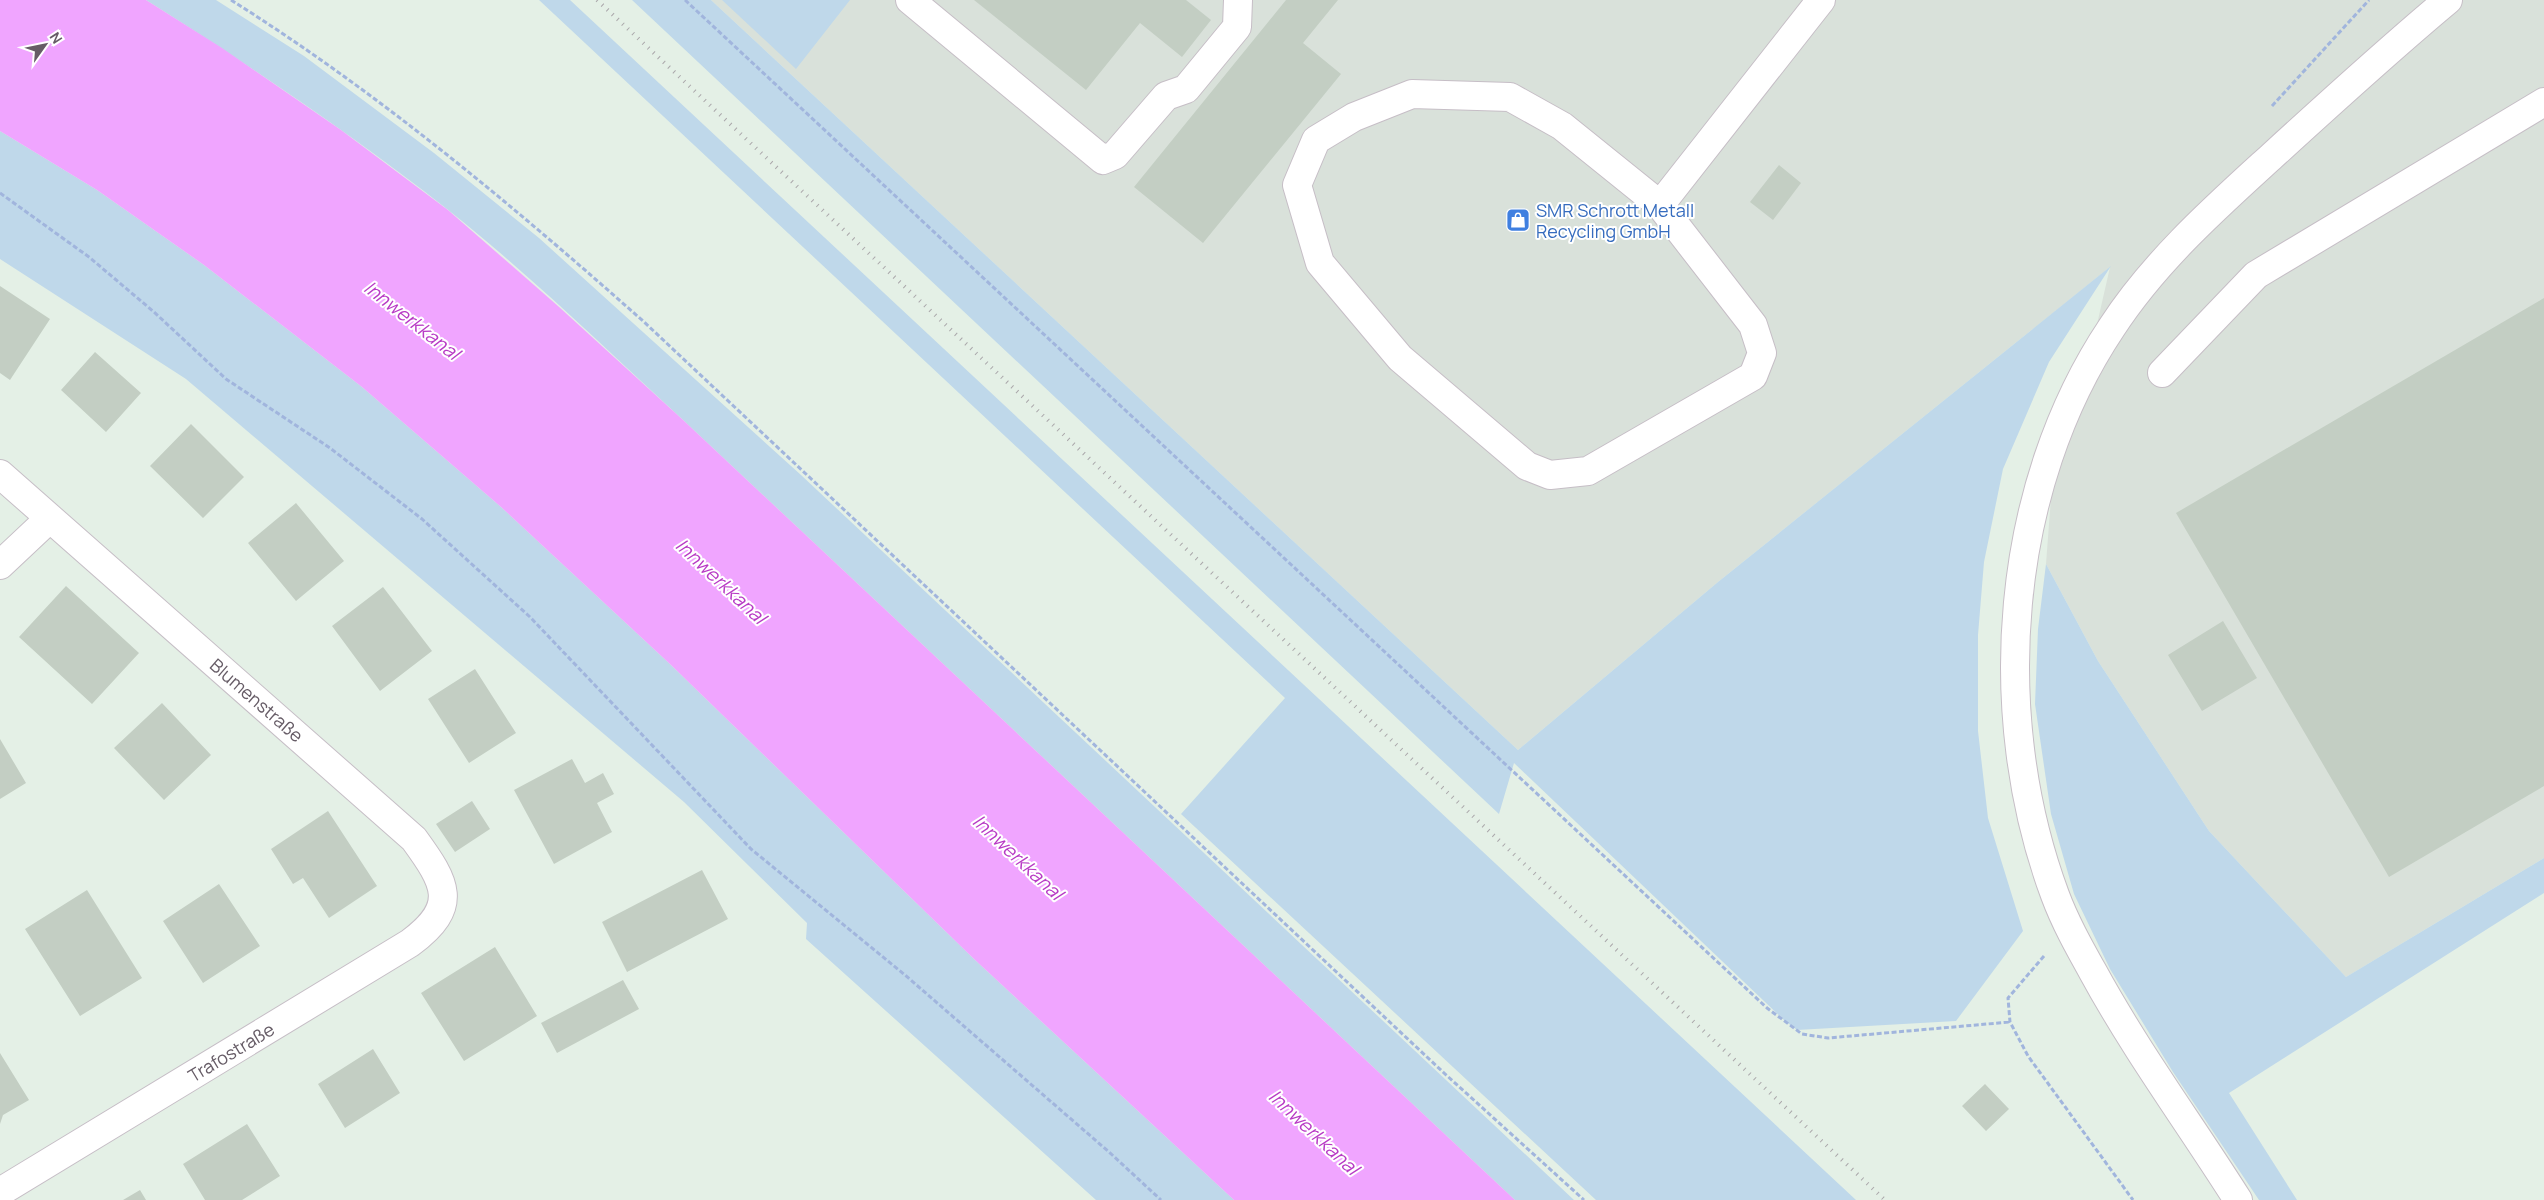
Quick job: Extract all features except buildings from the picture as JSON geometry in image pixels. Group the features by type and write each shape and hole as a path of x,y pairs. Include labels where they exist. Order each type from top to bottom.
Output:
{"street":[{"path":"910,0 1103,160 1116,155 1166,96 1186,89 1237,27 1238,0"},
{"path":"1660,205 1821,0"},
{"path":"2238,1200 2172,1103 2114,1011 2056,897 2037,838 2023,769 2015,677 2018,591 2031,514 2055,434 2086,372 2112,327 2144,284 2199,223 2448,0"},
{"path":"1412,94 1510,97 1562,126 1660,205 1753,324 1762,353 1753,376 1588,471 1550,475 1527,466 1400,358 1320,263 1297,185 1316,140 1354,117 1412,94"},
{"path":"2162,373 2256,275 2544,102"},
{"name":"Blumenstraße","path":"0,474 414,839 440,878 444,896"},
{"path":"0,566 50,518"},
{"name":"Trafostraße","path":"0,1192 410,943 430,929 439,914 444,896"}],"path":[{"path":"231,0 288,36 420,133 527,218 643,320 1437,1066 1584,1200"},
{"path":"684,0 1766,1008 1802,1034 1828,1038 2010,1022"},
{"path":"2267,112 2369,0"},
{"path":"0,193 88,257 154,312 226,379 330,448 422,519 530,617 751,850 905,975 1109,1152 1161,1200"},
{"path":"2051,962 2046,954 2008,998 2010,1022 2028,1056 2134,1200"}],"shaded area":[{"path":"146,0 216,0 304,56 434,153 539,238 801,475 1574,1200 1515,1200 682,419 507,259 411,181 337,127"},
{"path":"539,0 570,0 1856,1200 1596,1200 1181,814 1285,698"},
{"path":"632,0 711,0 1518,750 1718,582 2111,266 2049,362 2003,469 1984,562 1978,635 1978,731 1988,818 2023,931 1956,1021 1797,1030 1785,1021 1514,763 1499,814"},
{"path":"711,0 2544,0 2544,858 2346,977 2209,831 2098,661 2046,564 2053,471 2086,373 2110,267 1718,582 1518,750"},
{"path":"722,0 850,0 796,69"},
{"path":"0,131 97,190 204,265 362,387 501,507 671,665 974,959 1234,1200 1096,1200 806,939 807,923 684,802 186,379 0,259"},
{"path":"2046,564 2098,661 2209,831 2346,977 2544,858 2544,893 2229,1093 2297,1200 2259,1200 2173,1072 2110,969 2074,894 2051,814 2035,704 2038,629"}],"water":[{"name":"Innwerkkanal","path":"0,0 146,0 222,48 341,130 448,210 558,306 682,419 1515,1200 1234,1200 974,959 671,665 501,507 362,387 204,265 97,190 0,131"}],"railway":[{"path":"597,0 1885,1200"}],"place":[{"name":"SMR Schrott Metall Recycling GmbH","path":"1518,220"}]}
